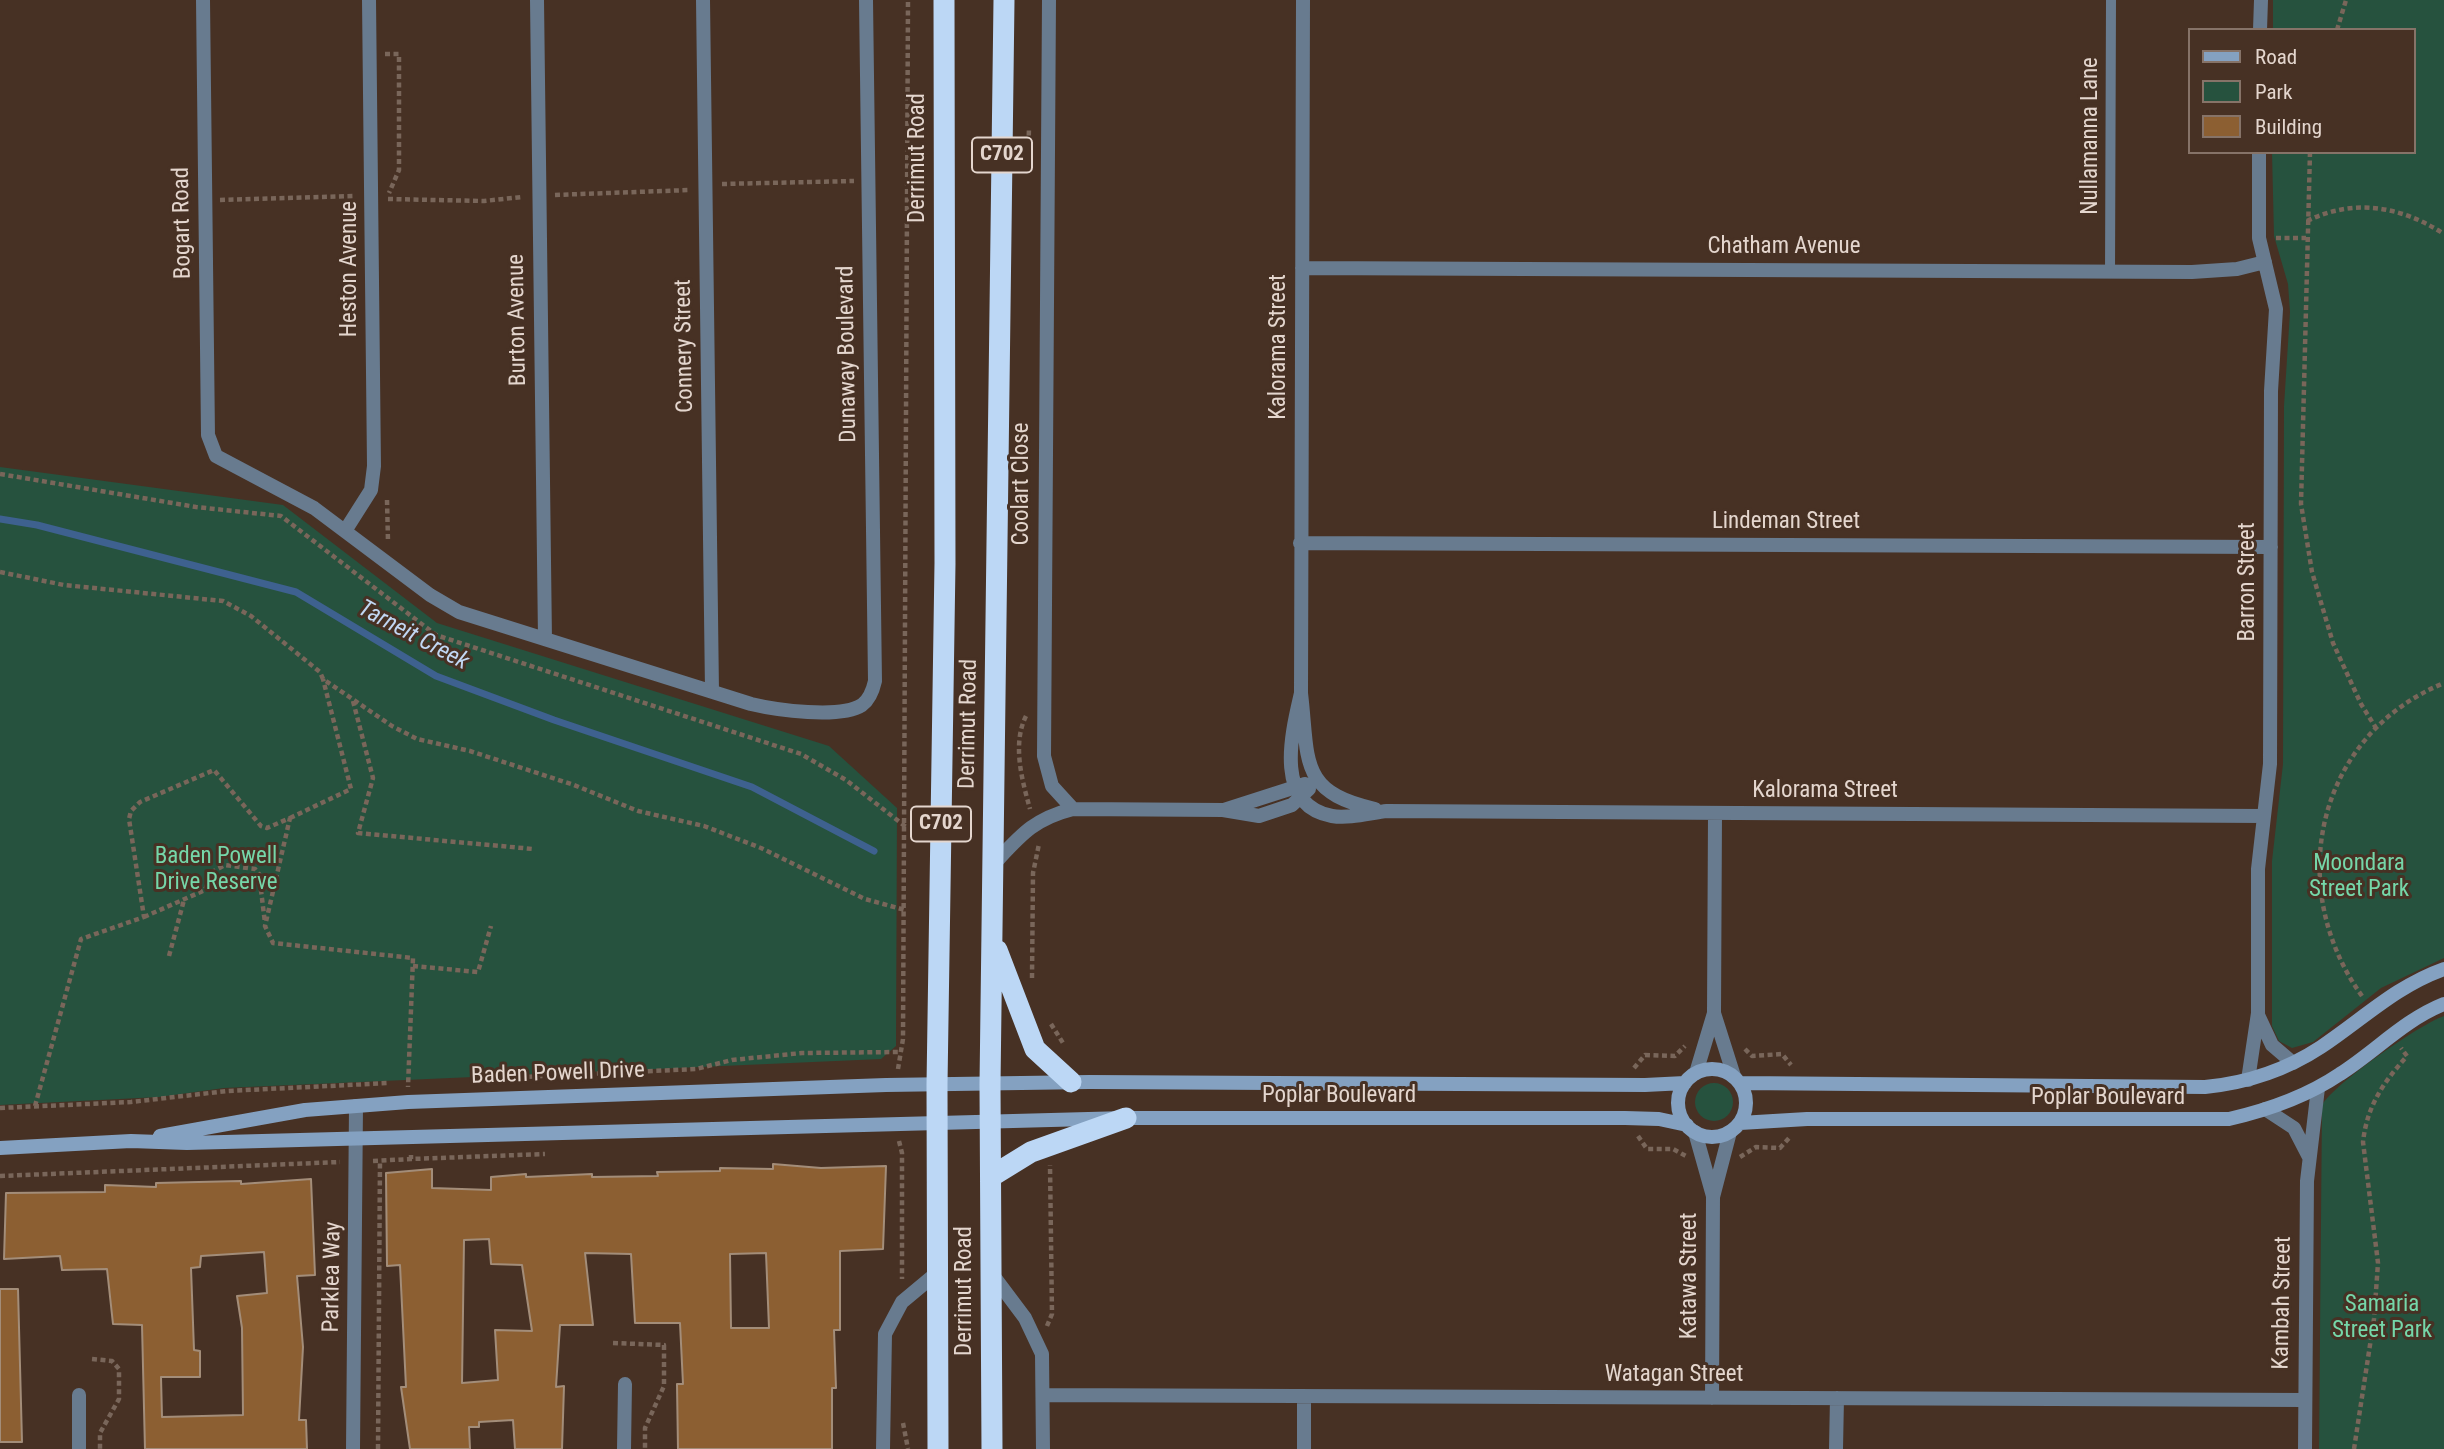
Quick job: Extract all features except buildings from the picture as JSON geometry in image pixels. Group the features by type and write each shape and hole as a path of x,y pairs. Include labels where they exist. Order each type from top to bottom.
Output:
{"highway":[{"name":"Derrimut Road","path":"938,1449 937,1084 945,563 944,0"},
{"name":"Derrimut Road","path":"992,1449 990,1084 1004,0"},
{"path":"992,938 1035,1049 1071,1082"},
{"path":"992,1176 1031,1152 1126,1118"}],"street":[{"name":"Bogart Road","path":"203,0 210,446 222,460 296,497 345,531"},
{"name":"Heston Avenue","path":"345,531 371,490 374,466 369,0"},
{"name":"Burton Avenue","path":"537,0 545,639"},
{"name":"Connery Street","path":"703,0 712,691"},
{"name":"Dunaway Boulevard","path":"712,691 784,710 850,709 864,704 873,690 875,669 866,0"},
{"name":"Coolart Close","path":"1049,0 1044,756 1052,786 1073,809"},
{"name":"Kalorama Street","path":"1303,0 1301,693 1309,768 1316,782 1349,803 1387,811"},
{"path":"2260,28 2261,0"},
{"name":"Barron Street","path":"2248,1080 2258,1013 2258,869 2270,764 2276,309 2259,238 2259,154"},
{"name":"Chatham Avenue","path":"1302,268 2217,272 2265,262"},
{"path":"345,531 445,605 478,619 712,691"},
{"name":"Lindeman Street","path":"1300,543 2271,547"},
{"name":"Kalorama Street","path":"1301,693 1290,756 1290,775 1299,791 1320,812 1333,816 1387,811 2263,816"},
{"path":"993,865 1030,826 1073,809 1223,810 1299,791 1316,782"},
{"path":"1714,1013 1678,1104 1691,1129 1713,1137 1735,1127 1746,1103 1714,1013 1715,814"},
{"name":"Poplar Boulevard","path":"1737,1080 2205,1087 2248,1080 2293,1063 2320,1048 2398,990 2444,969"},
{"name":"Poplar Boulevard","path":"1735,1127 1807,1119 2188,1121 2229,1118 2265,1109 2318,1088 2362,1059 2410,1021 2444,1004"},
{"name":"Barron Street","path":"2258,1013 2272,1045 2293,1063"},
{"path":"1690,1078 1715,1069 1737,1080"},
{"name":"Poplar Boulevard","path":"990,1084 1071,1082 1645,1085 1690,1078"},
{"name":"Baden Powell Drive","path":"131,1141 267,1116 356,1106 897,1085 990,1084"},
{"name":"Kambah Street","path":"2305,1449 2309,1157 2318,1088"},
{"name":"Parklea Way","path":"353,1449 356,1106"},
{"path":"2265,1109 2294,1128 2309,1157"},
{"name":"Poplar Boulevard","path":"991,1121 1126,1118 1625,1118 1660,1119 1691,1129"},
{"name":"Baden Powell Drive","path":"0,1148 131,1141 187,1143 991,1121"},
{"name":"Katawa Street","path":"1712,1398 1713,1197 1735,1127"},
{"name":"Katawa Street","path":"1691,1129 1713,1197"},
{"path":"883,1449 885,1334 902,1301 938,1272"},
{"path":"992,1274 1025,1318 1042,1354 1043,1449"},
{"path":"624,1449 625,1384"},
{"path":"79,1395 79,1449"},
{"name":"Watagan Street","path":"1043,1395 2305,1400"},
{"path":"1304,1396 1304,1449"},
{"path":"1836,1398 1836,1449"}],"lane":[{"name":"Nullamanna Lane","path":"2110,272 2111,0"}],"path":[{"path":"897,1085 899,1052 903,1039 905,910 908,0"},
{"path":"2338,28 2346,0"},
{"path":"382,54 399,54 399,170 390,192 384,198 384,212"},
{"path":"2310,154 2300,485 2304,529 2317,593 2333,643 2361,704 2376,728"},
{"path":"2307,221 2340,208 2382,207 2444,234"},
{"path":"387,498 389,547"},
{"path":"0,572 64,585 223,601 261,624 320,672 323,679 351,789 267,828 261,826 214,770 139,802 131,811 129,819 144,917"},
{"path":"323,679 417,739 470,751 574,785 638,811 704,826 761,848 858,895 905,910"},
{"path":"353,700 373,778 358,833 533,849"},
{"path":"265,926 290,818"},
{"path":"1034,985 1033,873 1039,843 1045,833 1038,821"},
{"path":"35,1107 80,939 144,917 205,890 212,872 218,866 255,869 259,874 265,926 273,943 413,958 408,1082"},
{"path":"169,956 184,899"},
{"path":"413,966 478,972 491,926"},
{"path":"1045,1016 1067,1050"},
{"path":"903,1039 938,1041"},
{"path":"898,1122 902,1153 902,1272"},
{"path":"902,1153 938,1148"},
{"path":"0,1176 411,1159"},
{"path":"378,1449 380,1160"},
{"path":"1042,1332 1052,1314 1050,1164"},
{"path":"613,1343 664,1345 664,1386 645,1428 645,1449"},
{"path":"92,1359 112,1360 119,1368 120,1399 100,1433 100,1449"}],"green space":[{"name":"Moondara Street Park","path":"2273,0 2444,0 2444,958 2381,988 2313,1042 2292,1048 2279,1041 2272,1026 2272,861 2283,764 2284,406 2290,312 2288,284 2274,236 2272,154 2416,154 2416,28 2273,28"},
{"name":"Baden Powell Drive Reserve","path":"0,467 283,505 437,623 829,746 897,808 896,1046 881,1059 224,1088 159,1097 0,1105"},
{"name":"Samaria Street Park","path":"2444,1016 2444,1449 2319,1449 2322,1105 2343,1083 2378,1056 2416,1030"},
{"path":"1714,1083 1728,1088 1733,1102 1728,1116 1714,1121 1700,1116 1695,1102 1700,1088"}],"waterway":[{"name":"Tarneit Creek","path":"0,519 37,525 296,592 436,676 554,720 752,787 874,851"}]}
